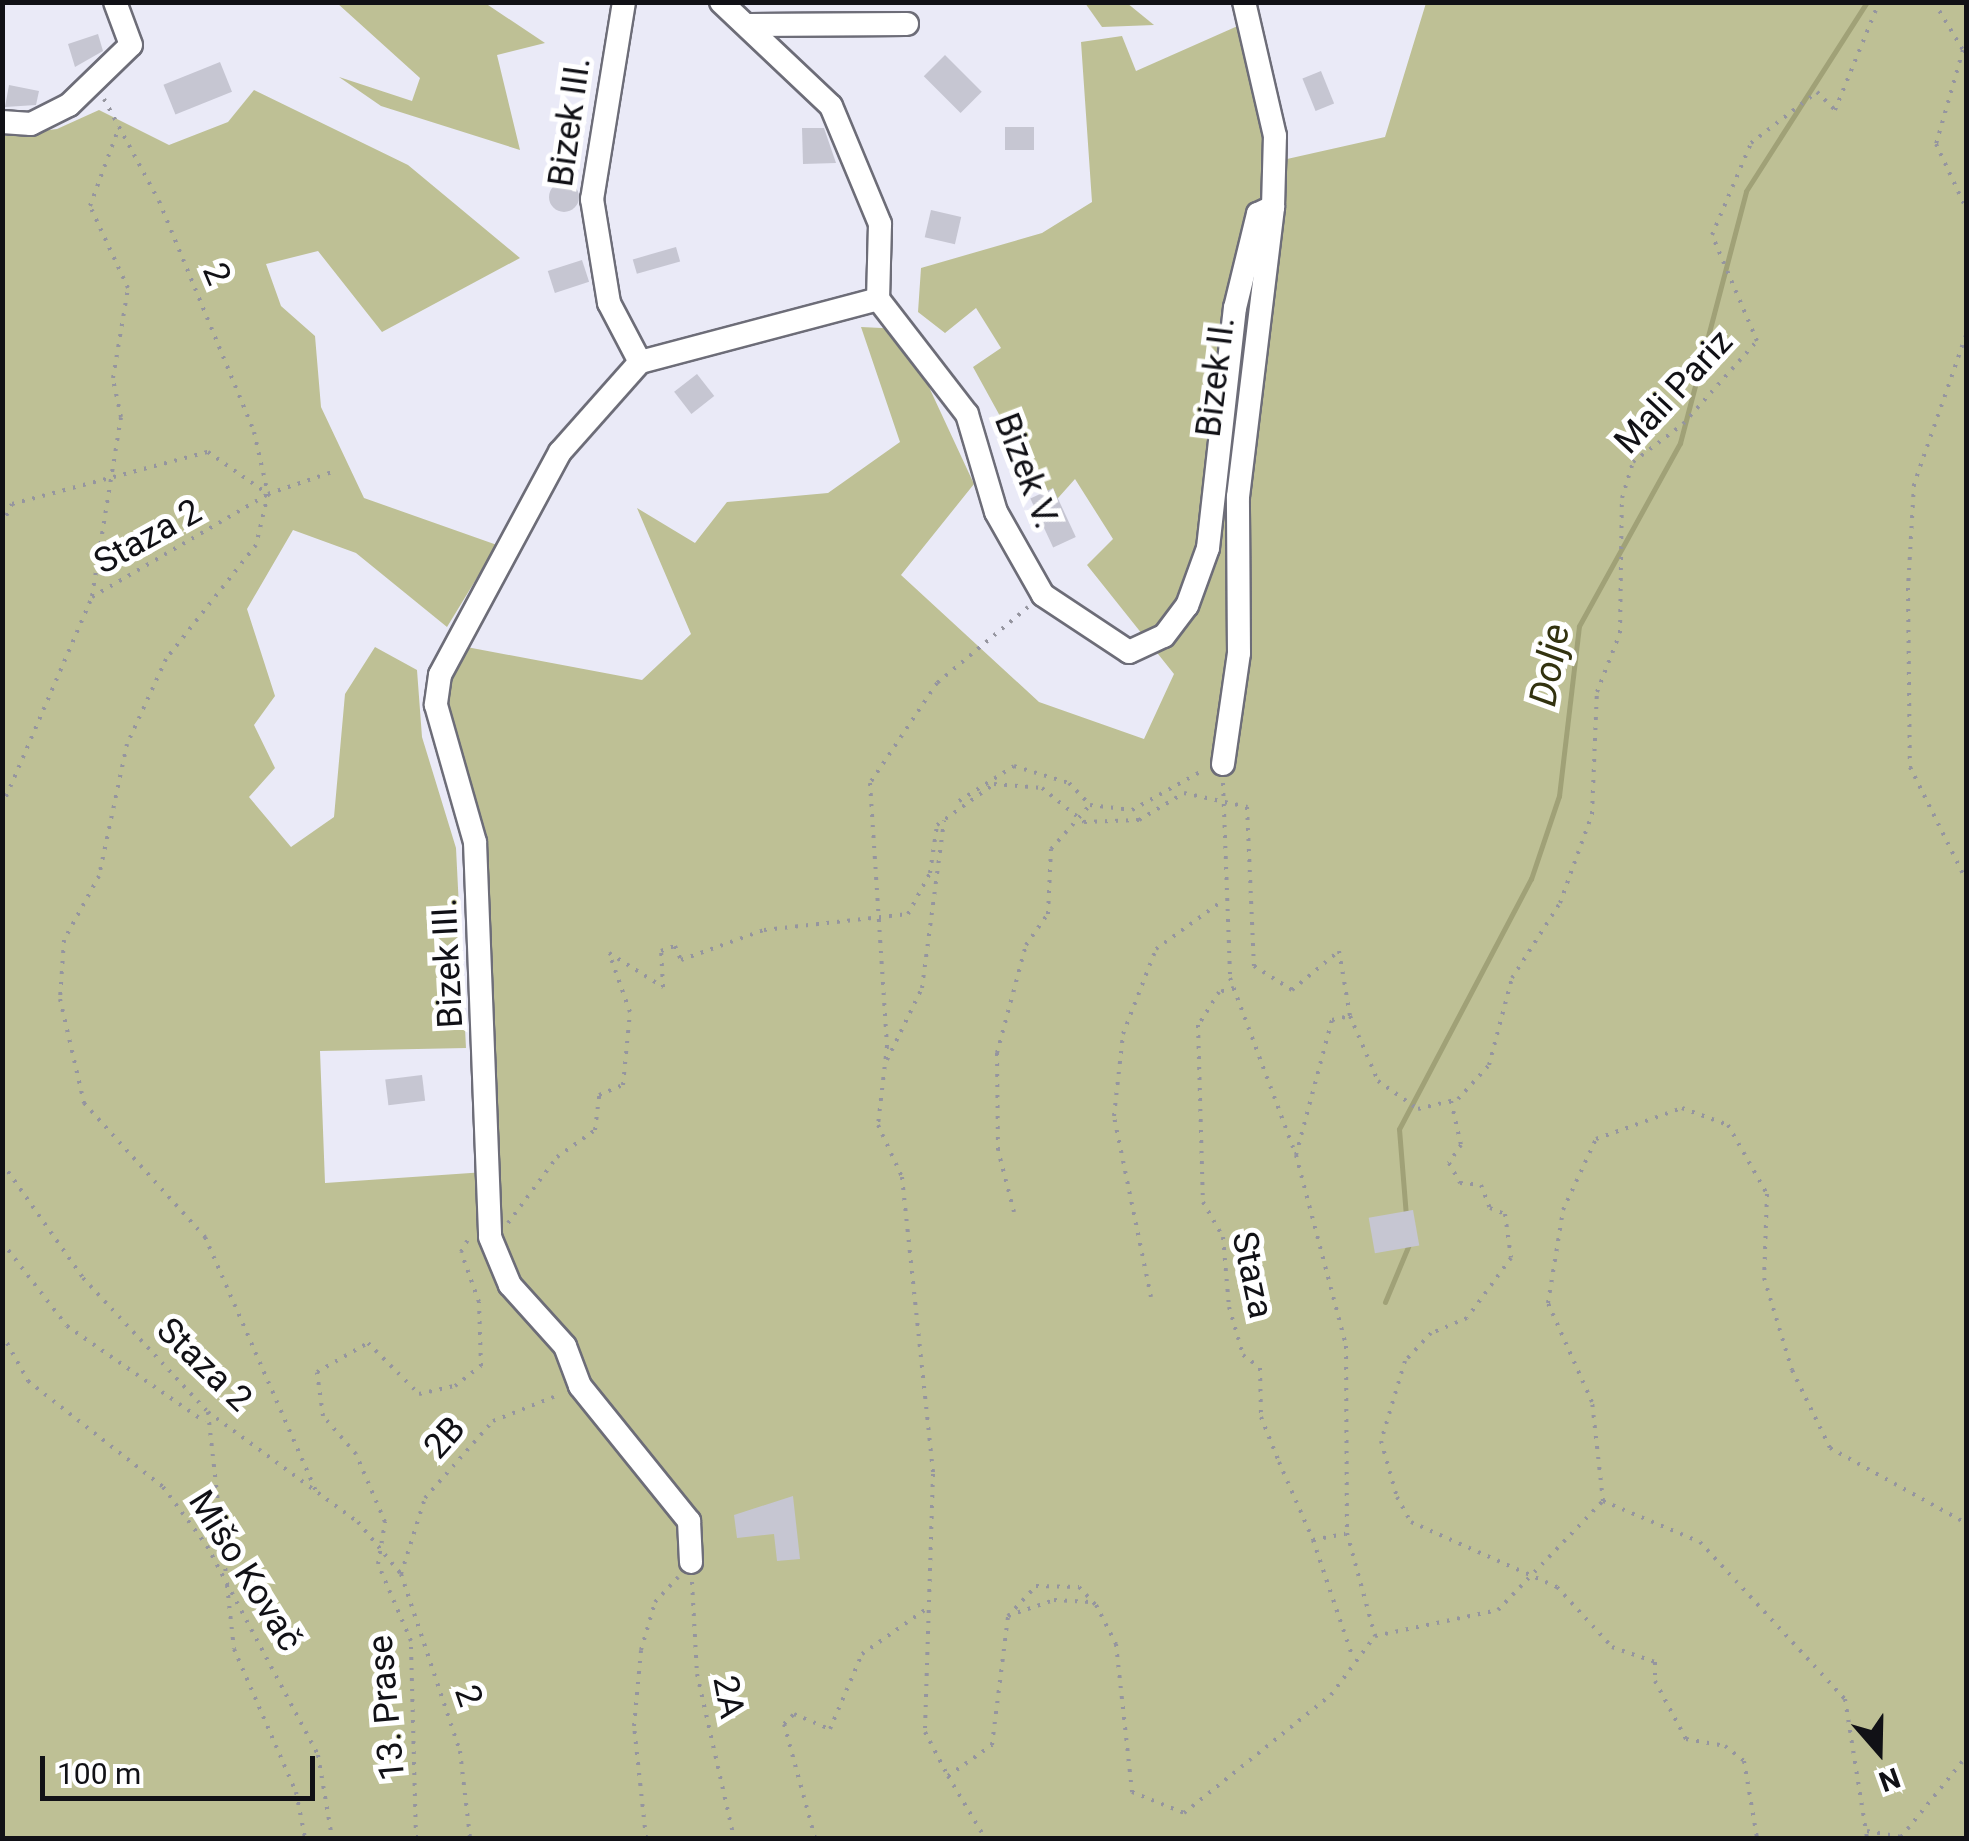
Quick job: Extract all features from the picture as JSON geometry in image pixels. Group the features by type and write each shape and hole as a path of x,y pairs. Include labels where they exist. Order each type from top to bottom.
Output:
{"street":[{"path":"2,122 46,118 95,82 130,44 115,2"},
{"name":"Bizek III.","path":"624,2 592,199 608,302 640,362 560,452 436,690 476,856 490,1227 510,1285 566,1346 580,1386 689,1521 690,1562"},
{"path":"640,362 878,298 880,224 831,106 722,2"},
{"name":"Bizek II.","path":"1224,762 1239,653 1238,496 1273,207 1275,136 1244,2"},
{"path":"749,25 907,24"},
{"name":"Bizek V.","path":"878,298 967,414 996,512 1044,594 1129,652 1164,636 1187,606 1208,548 1235,308 1258,214 1273,207"}],"path":[{"name":"Mali Pariz","path":"1451,1101 1489,1065 1512,978 1560,903 1592,814 1596,692 1620,633 1622,498 1634,462 1683,424 1756,341 1712,235 1752,143 1817,92 1836,110 1879,2"},
{"path":"1934,2 1963,50 1936,144 1966,208"},
{"name":"2","path":"95,82 119,127 254,432 268,494"},
{"path":"92,597 113,474 116,321 128,288 90,206 119,127"},
{"path":"1966,335 1914,484 1908,588 1910,768 1966,880"},
{"path":"2,526 12,504 113,474 208,452 268,494 256,545 166,659 126,744 100,876 64,940 60,1000 84,1103 148,1163 206,1237 316,1491"},
{"name":"Staza 2","path":"2,806 92,597 268,494 332,472"},
{"path":"985,1838 925,1732 932,1474 902,1177 878,1125 885,1065 870,782 937,683 1044,594"},
{"path":"1224,762 1222,901 1234,988 1296,1154 1346,1346 1347,1533 1375,1636"},
{"path":"885,1065 922,988 938,835 952,809 970,788 1014,766 1069,784 1090,805 1152,806 1224,762"},
{"path":"952,809 994,784 1019,781 1079,818 1139,820 1184,793 1223,797 1247,806 1254,966 1292,990 1339,951 1350,1016 1378,1081 1418,1109 1451,1101 1462,1144 1449,1163 1460,1183 1481,1185 1490,1208 1505,1214 1511,1258 1466,1318 1431,1333 1405,1361 1382,1463 1411,1522 1532,1574 1584,1608 1612,1647 1655,1662 1655,1681 1686,1739 1725,1746 1744,1761 1757,1838"},
{"path":"1014,1212 998,1150 997,1053 1026,945 1048,914 1051,849 1090,805"},
{"name":"13. Prase","path":"416,1838 410,1641 378,1564 385,1522 368,1474 323,1416 317,1372 368,1343 419,1394 455,1386 480,1366 479,1302 461,1240 533,1200 557,1157 595,1130 599,1095 623,1085 630,1012 608,953 664,987 661,951 675,946 682,960 764,930 795,934 848,914 908,914 919,900 937,825 952,809"},
{"path":"1151,1297 1114,1116 1124,1034 1156,949 1222,901"},
{"name":"Staza","path":"1234,988 1219,992 1198,1025 1201,1187 1223,1236 1240,1345 1260,1368 1261,1417 1312,1540 1353,1658"},
{"path":"1296,1154 1332,1020 1350,1016"},
{"path":"1603,1501 1592,1402 1548,1303 1563,1210 1596,1140 1682,1108 1728,1126 1767,1194 1764,1278 1830,1448 1966,1523"},
{"name":"Staza 2","path":"2,1163 83,1278 208,1412 316,1491 382,1551 401,1574"},
{"path":"2,1242 68,1326 205,1422"},
{"name":"Mišo Kovač","path":"2,1334 28,1381 163,1487 227,1581 318,1756 332,1838"},
{"name":"2B","path":"401,1574 425,1498 494,1422 580,1386"},
{"path":"208,1412 234,1649 296,1792 305,1838"},
{"path":"948,1776 992,1745 1008,1616 1019,1595 1055,1582 1080,1587 1092,1602 1116,1644 1132,1792 1184,1813 1331,1695 1353,1658 1375,1636 1498,1610 1603,1501"},
{"path":"1603,1501 1700,1542 1845,1699 1867,1838"},
{"path":"1312,1540 1347,1533"},
{"path":"646,1838 634,1726 641,1650 655,1602 690,1562"},
{"name":"2A","path":"690,1562 697,1674 734,1838"},
{"name":"2","path":"401,1574 460,1752 470,1838"},
{"path":"1008,1616 1054,1600 1092,1602"},
{"path":"815,1838 784,1724 794,1714 830,1728 862,1654 929,1607"},
{"path":"1867,1831 1901,1837 1966,1757"}],"green space":[{"path":"337,3 485,3 545,43 497,55 520,150 381,106 339,77 412,101 420,78"},
{"path":"1085,3 1127,3 1154,25 1102,27"},
{"path":"1426,3 1966,3 1966,1838 3,1838 2,136 57,129 99,110 169,145 228,122 254,90 408,165 520,258 382,332 318,251 266,264 281,306 315,336 321,407 364,498 497,545 447,627 356,553 293,530 247,609 275,696 254,725 275,768 249,797 291,847 334,817 345,694 375,647 417,670 422,737 456,848 466,1048 320,1051 325,1183 500,1171 480,839 443,701 456,645 642,680 691,634 637,508 695,543 727,502 828,493 900,442 861,327 902,329 974,484 901,575 1039,702 1144,739 1174,674 1087,565 1113,539 1075,479 1050,507 973,367 1001,348 976,308 945,333 918,312 921,268 1042,233 1092,202 1081,42 1122,36 1136,71 1258,17 1287,159 1385,137"}],"building":[{"path":"98,34 103,51 75,67 68,44"},
{"path":"945,55 982,92 961,113 924,76"},
{"path":"220,62 232,92 175,115 163,85"},
{"path":"1321,71 1334,103 1316,111 1302,78"},
{"path":"9,85 39,91 36,105 5,107"},
{"path":"1005,127 1034,127 1034,150 1005,150"},
{"path":"802,128 824,128 836,163 803,164"},
{"path":"564,182 575,186 579,197 575,208 564,212 553,208 549,197 553,186"},
{"path":"931,210 961,217 955,244 925,237"},
{"path":"676,247 680,261 637,274 633,259"},
{"path":"582,260 589,282 555,293 548,271"},
{"path":"697,374 714,396 691,414 674,392"},
{"path":"1053,488 1076,537 1053,548 1030,499"},
{"path":"422,1075 425,1101 388,1105 385,1080"},
{"path":"1413,1210 1419,1245 1375,1253 1369,1218"},
{"path":"793,1496 800,1559 777,1561 774,1534 737,1538 734,1515"}],"waterway":[{"name":"Dolje","path":"1406,1216 1399,1129 1531,879 1559,796 1579,626 1680,443 1746,191 1867,2"},
{"name":"Dolje","path":"1385,1302 1410,1242"}]}
